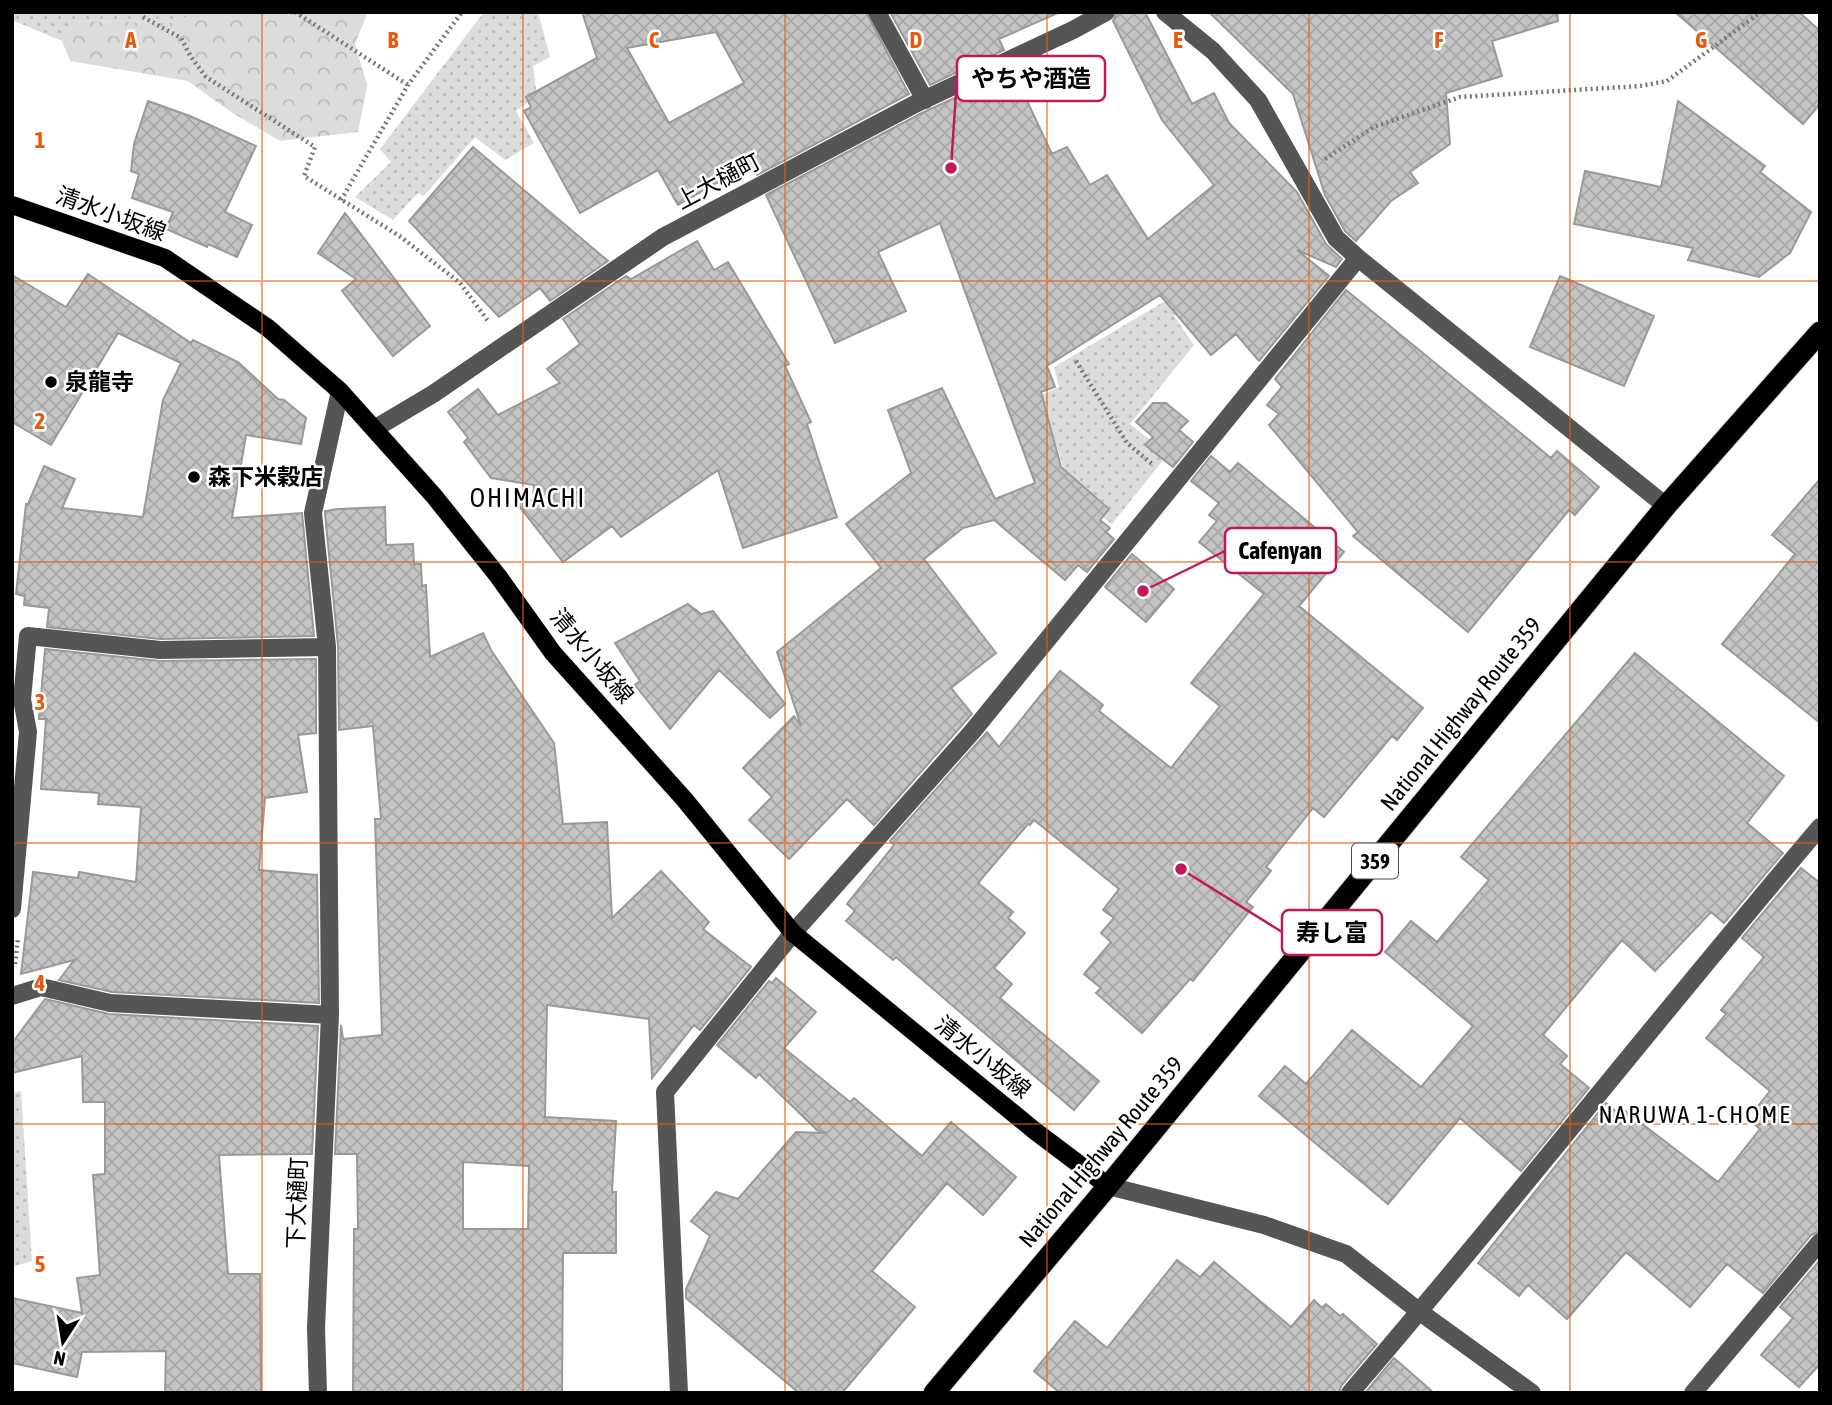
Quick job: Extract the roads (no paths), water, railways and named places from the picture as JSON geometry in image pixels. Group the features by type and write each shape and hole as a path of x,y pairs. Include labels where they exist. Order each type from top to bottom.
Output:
{"highway":[{"name":"National Highway Route 359","path":"934,1393 1108,1186 1666,506 1819,333"}],"main road":[{"name":"清水小坂線","path":"12,205 165,258 268,328 341,391 434,496 498,576 553,653 685,800 793,933 1035,1131 1108,1186"}],"street":[{"path":"877,12 925,100"},
{"name":"上大樋町","path":"374,429 433,394 663,237 925,100 1106,12"},
{"path":"1166,12 1213,51 1258,100 1336,238 1666,506"},
{"path":"679,1393 665,1092 793,933 972,732 1358,258"},
{"name":"下大樋町","path":"318,1393 316,1328 330,1015 327,647 313,513 341,391"},
{"path":"12,909 28,732 22,699 28,636 160,650 327,647"},
{"path":"1350,1393 1420,1312 1820,827"},
{"path":"12,996 41,988 110,1003 330,1015"},
{"path":"1108,1186 1264,1225 1346,1254 1420,1312 1532,1393"},
{"path":"1693,1393 1820,1242"}],"place":[{"name":"やちや酒造","path":"951,168"},
{"name":"泉龍寺","path":"51,382"},
{"name":"森下米穀店","path":"194,477"},
{"name":"Cafenyan","path":"1143,591"},
{"name":"寿し富","path":"1181,869"}],"district":[{"name":"OHIMACHI","path":"528,498"},
{"name":"NARUWA 1-CHOME","path":"1695,1114"}]}
